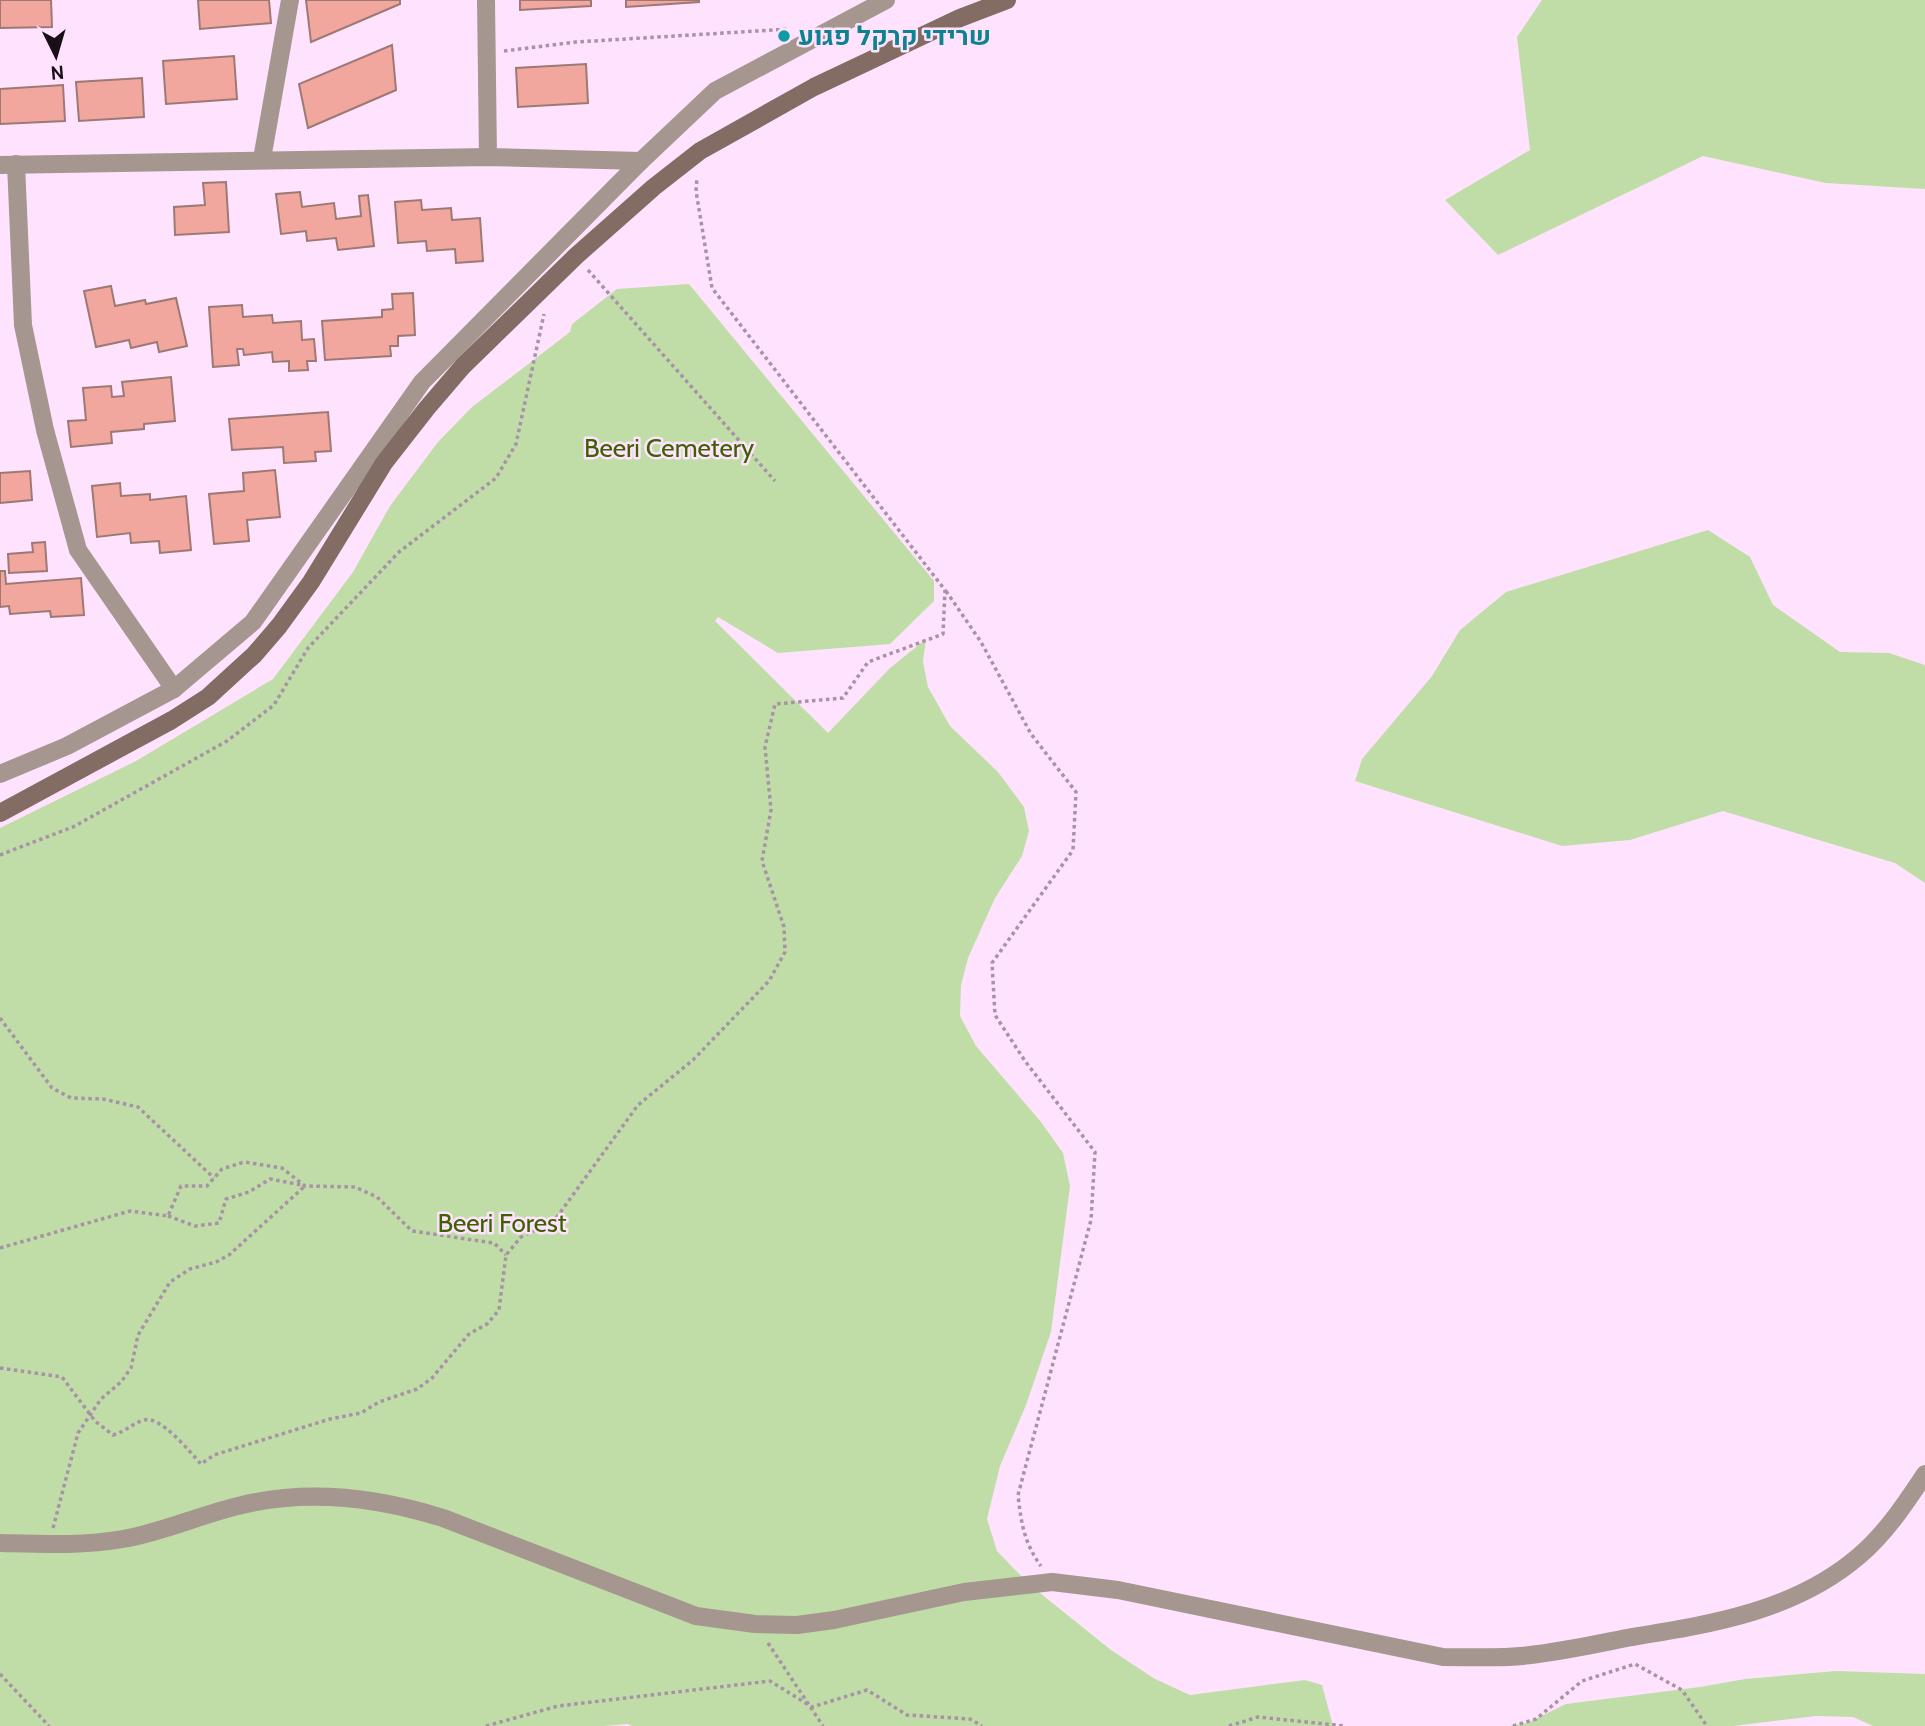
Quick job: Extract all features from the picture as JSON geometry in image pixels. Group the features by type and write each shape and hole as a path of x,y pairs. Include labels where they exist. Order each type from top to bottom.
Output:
{"street":[{"path":"261,159 290,0"},
{"path":"486,0 488,157"},
{"path":"0,774 113,724 174,689 253,622 422,382 640,161 715,91 886,0"},
{"path":"0,813 172,720 208,697 254,655 311,582 384,463 427,408 463,366 576,256 654,187 700,150 814,87 960,18 1007,0"},
{"path":"174,689 78,550 45,430 23,325 8,164 488,157 640,161"},
{"path":"0,1544 94,1543 123,1539 242,1505 276,1499 314,1497 367,1500 407,1507 443,1518 696,1615 755,1625 797,1625 834,1620 964,1592 1052,1582 1118,1590 1443,1657 1535,1655 1702,1626 1766,1609 1818,1584 1858,1557 1887,1528 1925,1474"}],"path":[{"path":"485,54 576,42 801,28"},
{"path":"700,150 696,191 712,288 945,590 981,642 1031,734 1076,792 1073,850 992,963 995,1015 1025,1061 1095,1152 1091,1220 1018,1495 1021,1527 1029,1550 1052,1582"},
{"path":"576,256 775,481"},
{"path":"0,855 73,827 227,741 274,705 308,648 399,552 496,478 516,444 551,281"},
{"path":"0,1368 62,1377 89,1415 113,1435 126,1432 147,1419 159,1422 201,1464 214,1455 330,1419 361,1413 379,1402 417,1389 432,1378 469,1334 487,1324 499,1310 506,1255 521,1237 554,1220 638,1105 702,1050 769,981 785,951 784,927 762,861 771,810 765,747 775,704 843,698 868,662 943,634 945,590"},
{"path":"0,1018 52,1088 71,1098 103,1099 138,1107 214,1178"},
{"path":"168,1216 181,1186 207,1186 222,1169 244,1162 282,1168 304,1186"},
{"path":"0,1248 130,1211 168,1216 195,1226 219,1223 226,1199 249,1192 270,1179 304,1186 355,1187 377,1196 412,1231 494,1242 506,1255"},
{"path":"49,1543 78,1433 101,1399 121,1382 131,1368 138,1335 170,1282 190,1269 216,1262 229,1255 304,1186"},
{"path":"755,1625 823,1726"},
{"path":"1513,1726 1536,1719 1582,1681 1635,1664 1682,1690 1707,1726"},
{"path":"0,1674 49,1726"},
{"path":"486,1726 558,1706 770,1681 812,1707 867,1689 907,1715 970,1719 982,1726"},
{"path":"1229,1726 1258,1717 1345,1726"},
{"path":"1295,1720 1297,1726"}],"green space":[{"path":"1542,0 1925,0 1925,189 1826,183 1703,156 1498,255 1445,200 1530,150 1517,37"},
{"name":"Beeri Forest","path":"689,284 934,581 934,601 890,644 778,653 718,617 715,621 828,733 890,668 926,639 923,662 928,687 950,726 998,772 1024,807 1029,831 1022,856 995,898 968,958 961,985 960,1016 976,1046 1041,1122 1063,1153 1070,1186 1051,1332 1026,1405 1000,1466 987,1519 997,1551 1030,1585 1111,1650 1155,1679 1190,1695 1305,1680 1322,1685 1333,1726 0,1726 0,828 136,761 273,679 353,572 390,506 438,442 472,407 570,332 572,324 617,289"},
{"path":"1708,530 1750,557 1773,605 1840,652 1889,653 1925,665 1925,883 1895,863 1723,811 1630,840 1562,846 1355,781 1362,759 1432,676 1460,630 1506,592"},
{"path":"1836,1671 1925,1674 1925,1726 1873,1726 1853,1717 1816,1716 1733,1726 1509,1726 1527,1723 1566,1704 1745,1679"}],"building":[{"path":"0,0 51,0 52,27 0,28"},
{"path":"198,0 269,0 271,23 200,29"},
{"path":"306,0 400,0 400,4 311,42"},
{"path":"520,0 591,0 591,6 520,10"},
{"path":"626,0 699,0 699,2 626,7"},
{"path":"392,45 396,90 308,128 299,84"},
{"path":"234,56 237,99 166,104 163,61"},
{"path":"586,64 588,103 518,107 516,68"},
{"path":"142,78 144,117 79,121 76,82"},
{"path":"63,85 65,121 0,124 0,89"},
{"path":"226,182 229,232 175,235 174,207 205,205 203,183"},
{"path":"300,192 302,207 334,203 336,219 361,216 359,196 368,195 374,246 338,250 336,238 307,241 306,231 281,234 276,194"},
{"path":"421,200 422,210 451,208 452,220 480,218 483,261 456,263 455,249 427,251 426,241 398,243 395,202"},
{"path":"111,286 115,306 176,298 187,346 159,352 157,342 131,348 129,340 96,347 84,291"},
{"path":"413,293 415,335 398,336 398,346 390,346 391,356 325,360 322,321 382,317 382,310 393,309 392,294"},
{"path":"242,305 243,317 272,315 273,323 301,321 302,340 314,339 316,361 307,361 308,370 289,371 289,361 273,362 272,352 244,355 243,349 237,349 239,365 213,367 209,307"},
{"path":"171,377 175,421 144,424 144,429 111,432 112,443 71,447 68,421 86,420 83,388 111,386 112,397 124,396 122,382"},
{"path":"328,412 331,451 315,452 316,461 284,463 283,447 232,450 229,419"},
{"path":"275,470 280,517 247,520 249,541 214,544 209,494 244,491 243,473"},
{"path":"30,471 32,500 0,503 0,473"},
{"path":"120,483 121,496 150,494 150,500 186,496 191,550 160,553 159,541 131,543 130,533 97,537 92,486"},
{"path":"45,542 47,571 9,573 8,554 33,552 32,543"},
{"path":"0,571 5,571 6,584 81,578 84,615 51,617 50,611 10,614 9,606 0,607"}],"place":[{"name":"שרידי קרקל פגוע","path":"784,36"}],"park label":[{"name":"Beeri Cemetery","path":"669,448"}]}
